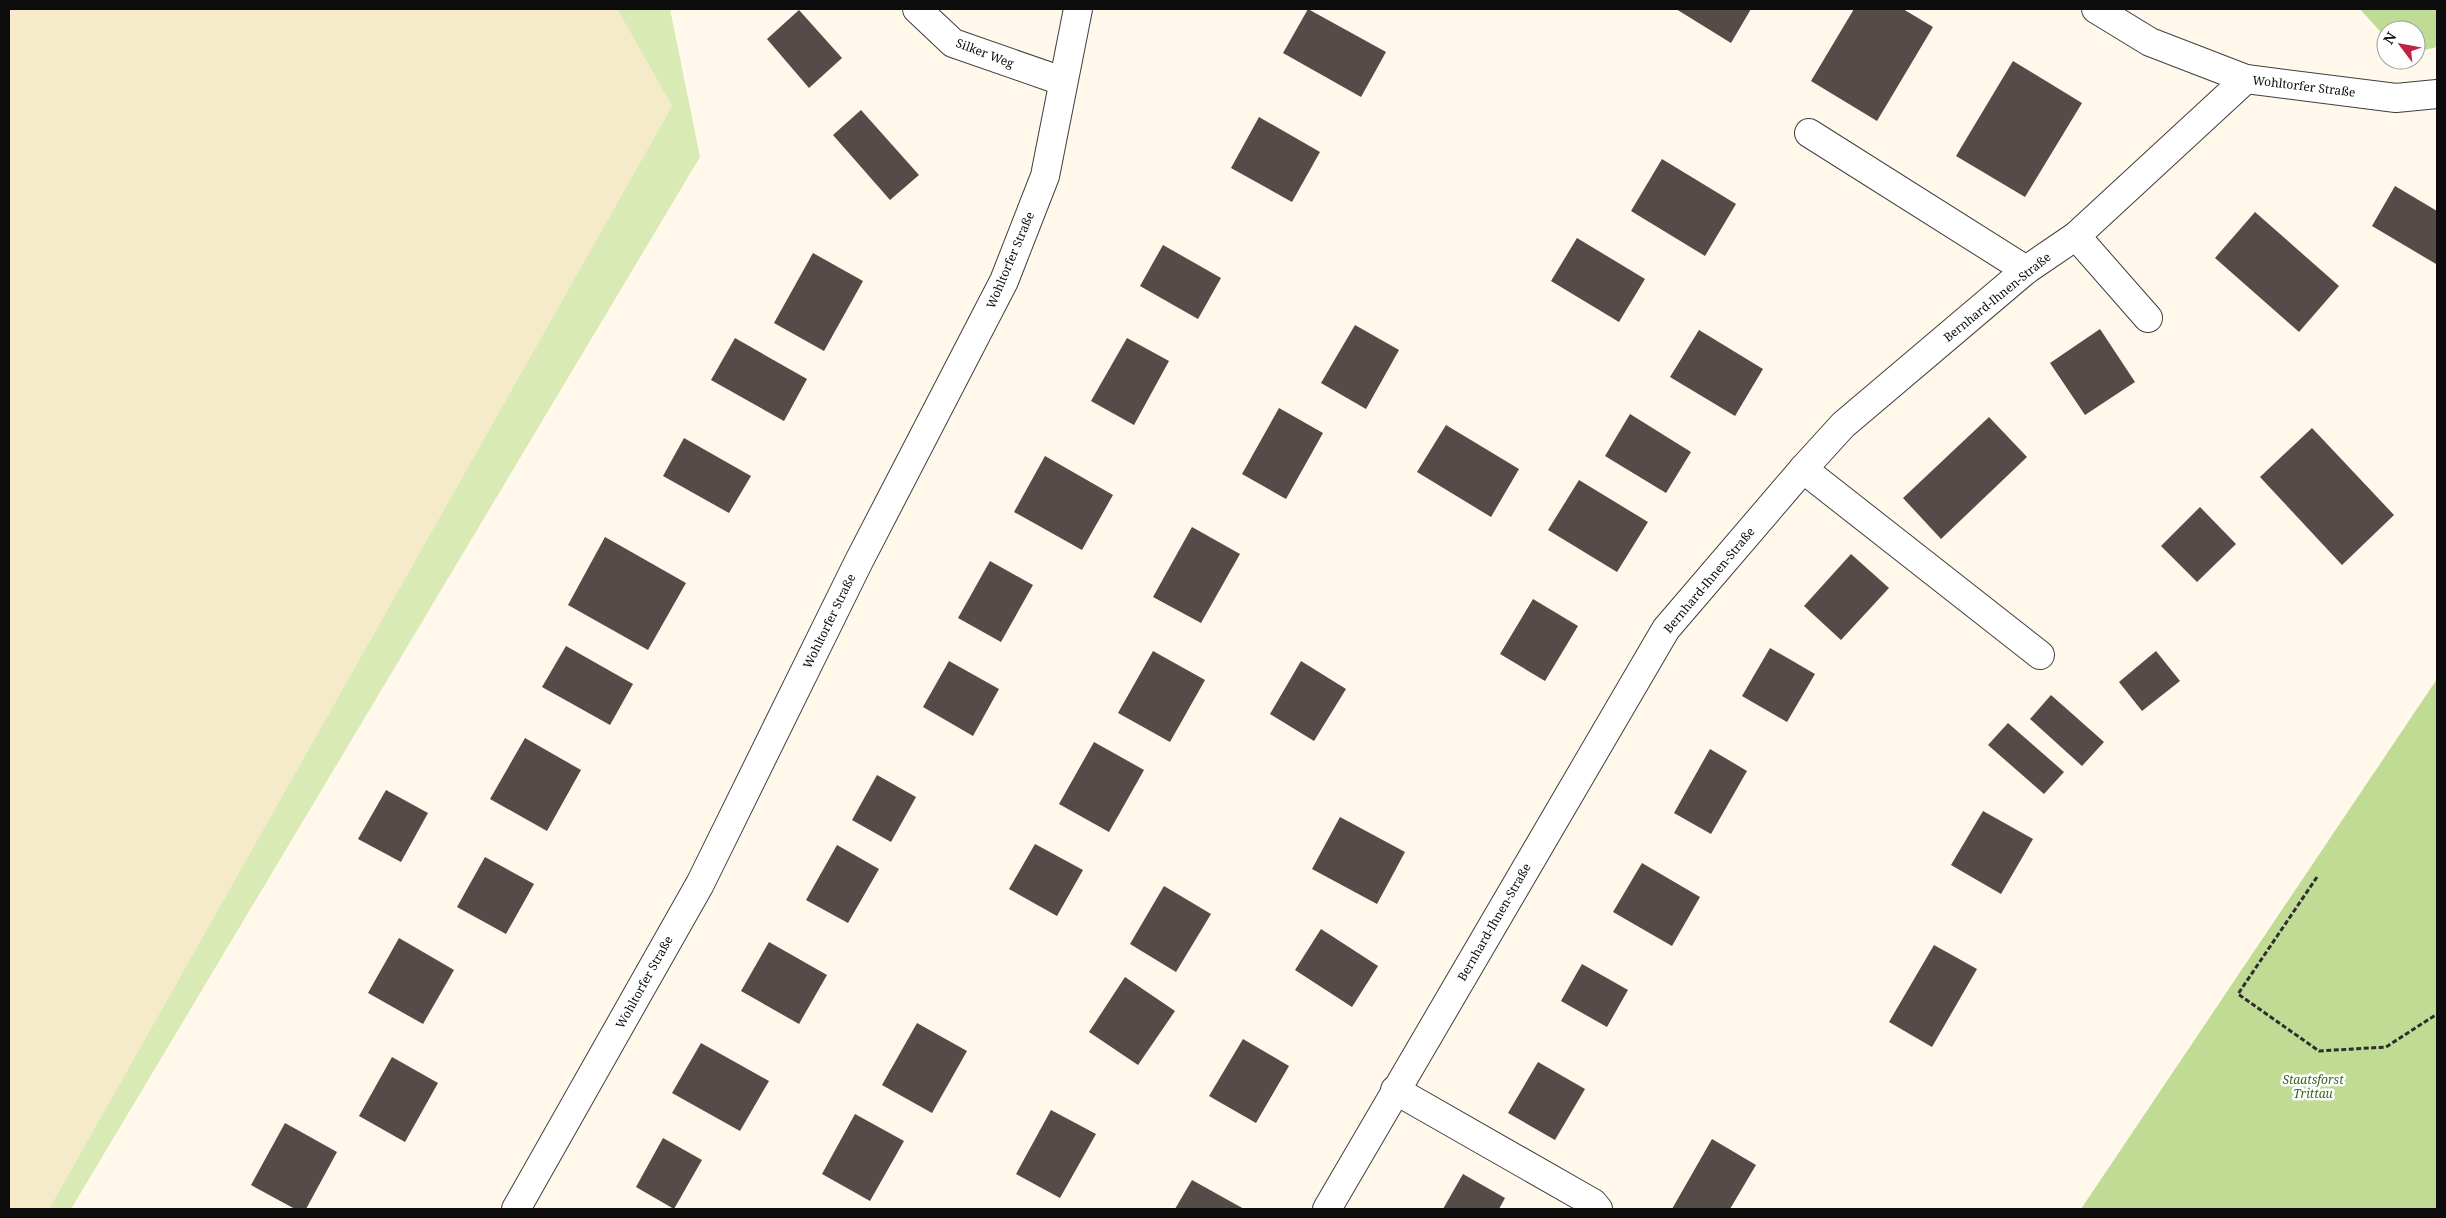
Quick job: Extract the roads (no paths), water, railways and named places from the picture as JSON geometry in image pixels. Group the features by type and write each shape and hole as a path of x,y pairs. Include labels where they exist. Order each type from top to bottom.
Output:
{"street":[{"name":"Silker Weg","path":"917,9 953,43 1062,82"},
{"name":"Wohltorfer Straße","path":"516,1209 700,884 859,561 1004,281 1045,176 1062,82 1078,9"},
{"name":"Wohltorfer Straße","path":"2096,9 2150,42 2246,79 2396,98 2437,94"},
{"name":"Bernhard-Ihnen-Straße","path":"1327,1209 1666,629 1843,425 2026,270 2076,236 2246,79"},
{"path":"1809,132 2026,270"},
{"path":"2076,236 2148,318"},
{"path":"1803,469 2040,655"},
{"path":"1395,1090 1593,1203 1598,1209"}],"park label":[{"name":"Staatsforst Trittau","path":"2313,1086"}]}
